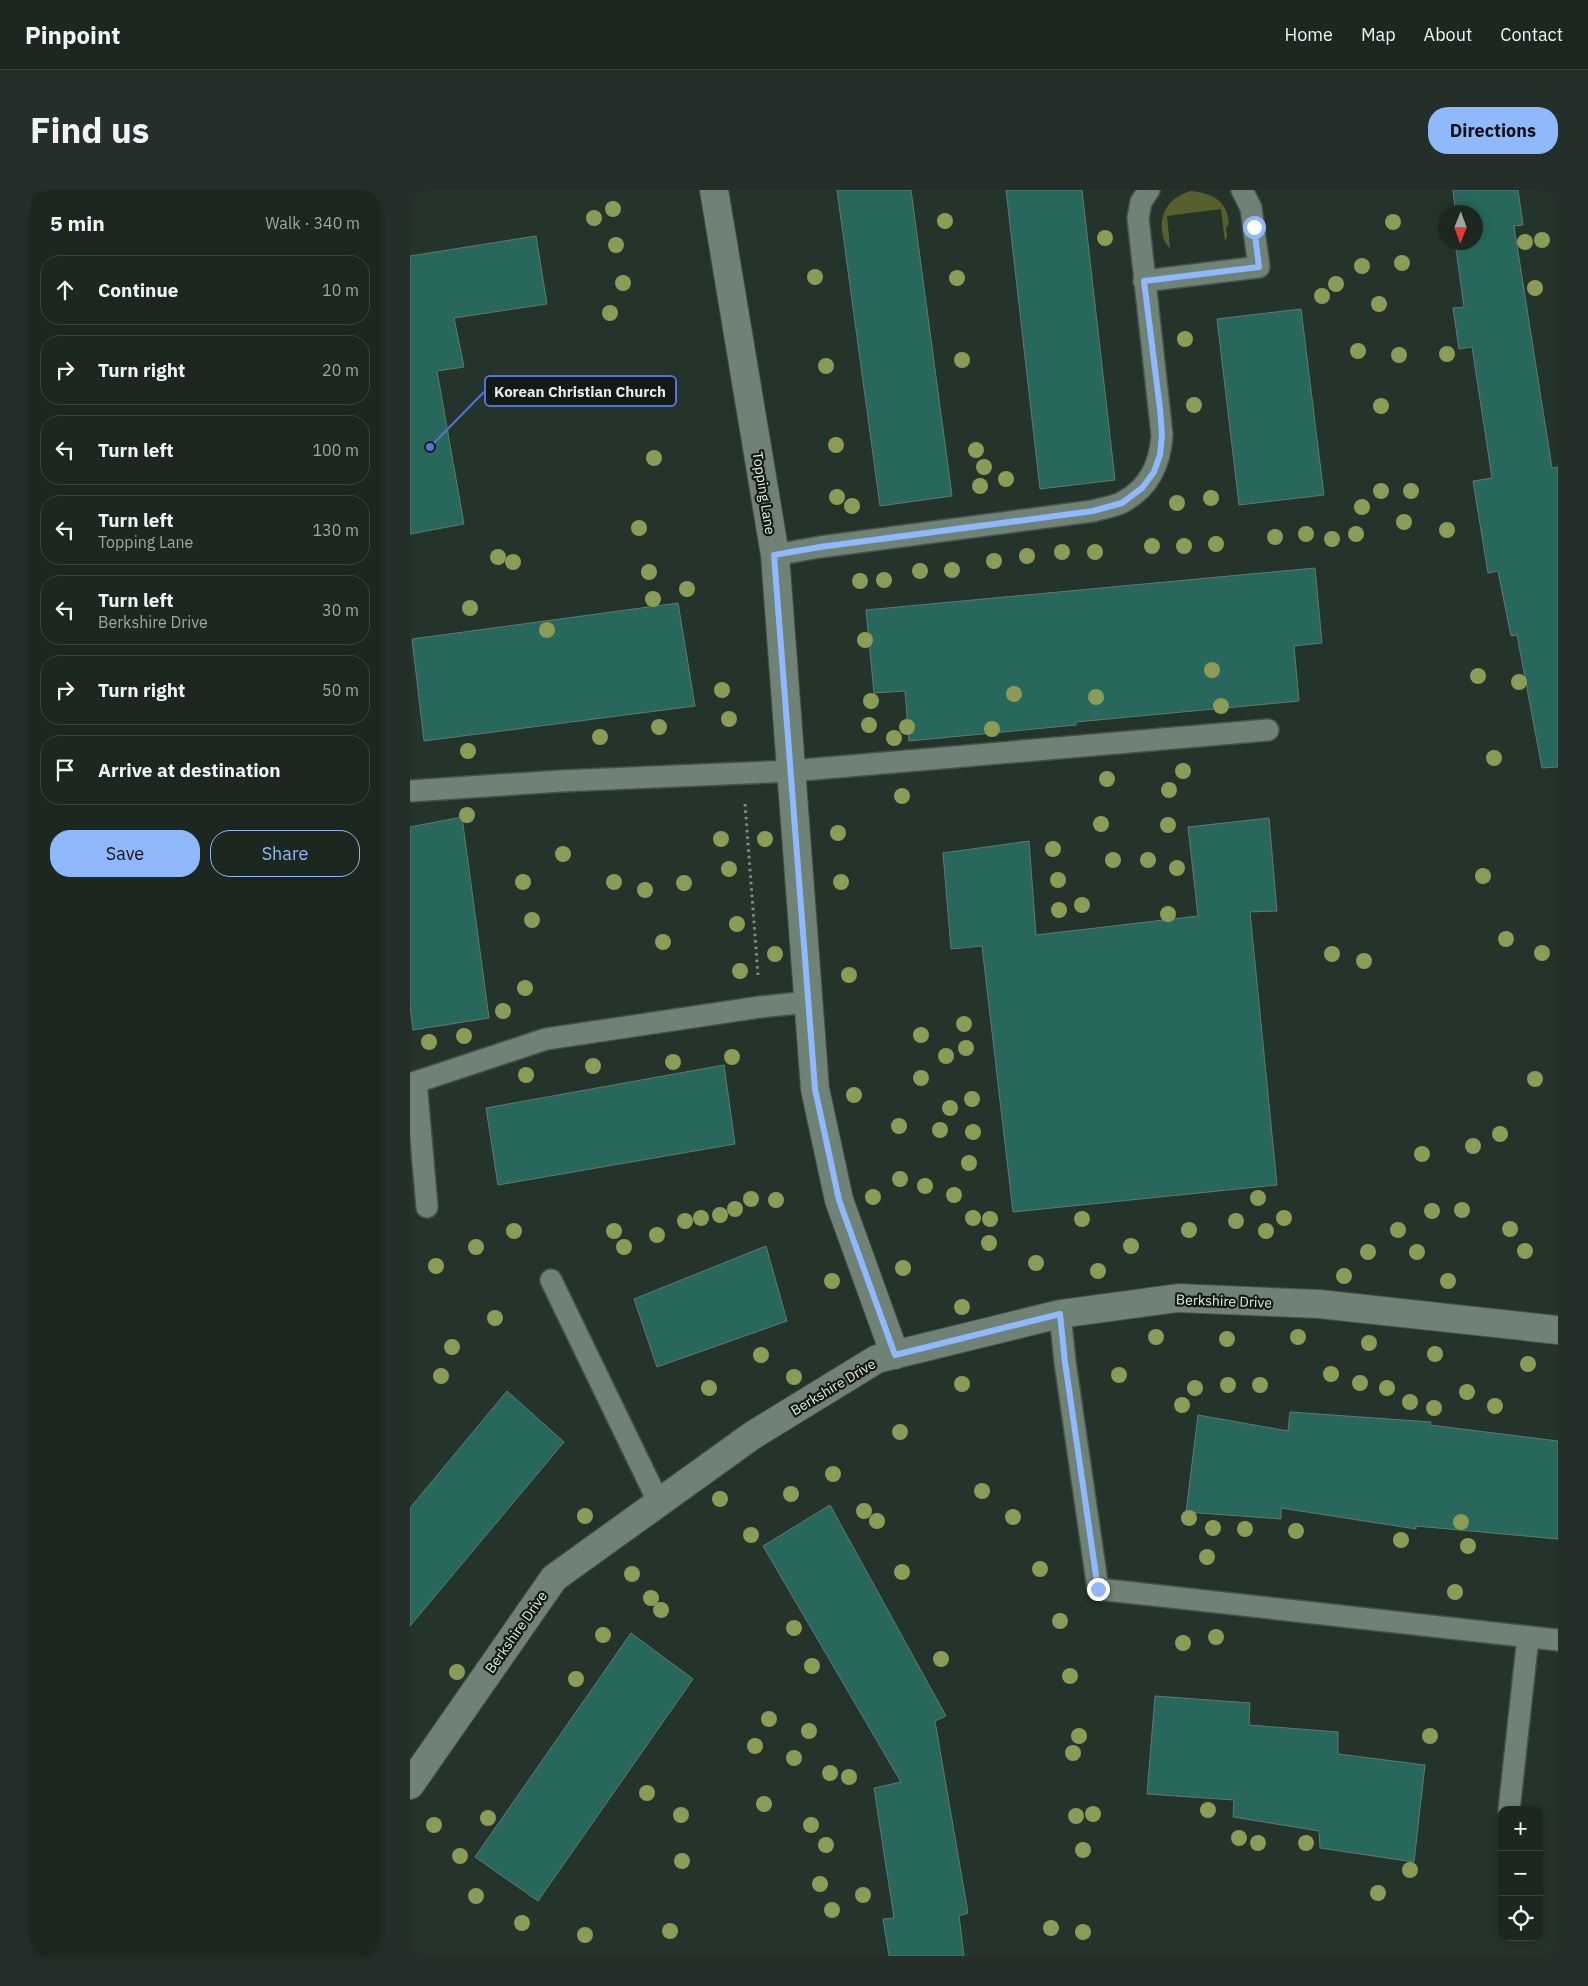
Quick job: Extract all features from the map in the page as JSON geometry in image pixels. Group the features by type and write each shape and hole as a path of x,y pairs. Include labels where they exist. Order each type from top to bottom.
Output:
{"street":[{"name":"Topping Lane","path":"714,190 774,555 815,1089 839,1200 895,1355"},
{"name":"Berkshire Drive","path":"410,1785 554,1578 753,1436 877,1359 1060,1314 1178,1298 1320,1304 1558,1330"}],"lane":[{"path":"774,555 1093,511 1122,503 1142,488 1154,472 1160,455 1162,435 1158,382 1144,281 1138,218 1141,202 1149,190"},
{"path":"1144,281 1259,267 1251,208 1242,190"},
{"path":"410,791 561,781 791,771 1268,730"},
{"path":"427,1207 416,1082 546,1039 760,1007 808,1002"},
{"path":"551,1280 659,1503"},
{"path":"1060,1314 1065,1362 1098,1589 1558,1640"},
{"path":"1509,1806 1528,1637"}],"path":[{"path":"743,774 760,1007"}],"green space":[{"path":"1191,191 1212,196 1222,204 1228,216 1227,238 1225,241 1221,209 1167,216 1170,248 1165,242 1163,235 1163,216 1173,200"}],"building":[{"path":"837,190 911,190 952,496 880,506"},
{"path":"1006,190 1082,190 1115,480 1040,489"},
{"path":"1453,190 1518,190 1523,225 1514,226 1552,468 1558,467 1558,767 1542,768 1517,635 1511,636 1498,571 1488,573 1473,481 1492,478 1472,347 1459,349 1453,308 1464,307 1456,250 1483,250 1483,205 1455,205"},
{"path":"536,236 547,304 454,318 464,367 437,371 464,524 410,534 410,256"},
{"path":"1301,309 1324,495 1239,505 1217,319"},
{"path":"1315,568 1322,643 1294,646 1299,701 1076,722 1076,725 909,741 905,691 874,693 866,610"},
{"path":"678,603 695,706 424,741 412,639"},
{"path":"462,817 489,1018 413,1030 410,1006 410,827"},
{"path":"1269,818 1277,911 1250,912 1277,1185 1013,1212 982,946 951,949 943,853 1029,841 1036,935 1198,916 1188,827"},
{"path":"724,1065 735,1144 498,1185 486,1108"},
{"path":"766,1246 787,1321 657,1367 634,1299"},
{"path":"507,1391 564,1442 410,1626 410,1508"},
{"path":"1290,1412 1431,1422 1430,1425 1558,1441 1558,1539 1416,1526 1416,1529 1281,1508 1281,1519 1186,1512 1198,1415 1288,1431"},
{"path":"830,1505 946,1716 935,1721 968,1913 959,1916 964,1956 889,1956 883,1919 894,1918 874,1788 901,1782 763,1546"},
{"path":"631,1633 693,1679 538,1901 475,1857"},
{"path":"1155,1696 1250,1703 1249,1725 1338,1732 1338,1754 1425,1765 1414,1862 1320,1848 1319,1831 1233,1817 1234,1800 1147,1794"}],"place":[{"name":"Korean Christian Church","path":"430,447"}],"route":[{"path":"1098,1589 1065,1362 1060,1314 895,1355 839,1200 815,1089 774,555 820,547 1093,511 1122,503 1142,488 1154,472 1160,455 1162,435 1158,382 1144,281 1259,267 1254,227"}]}
